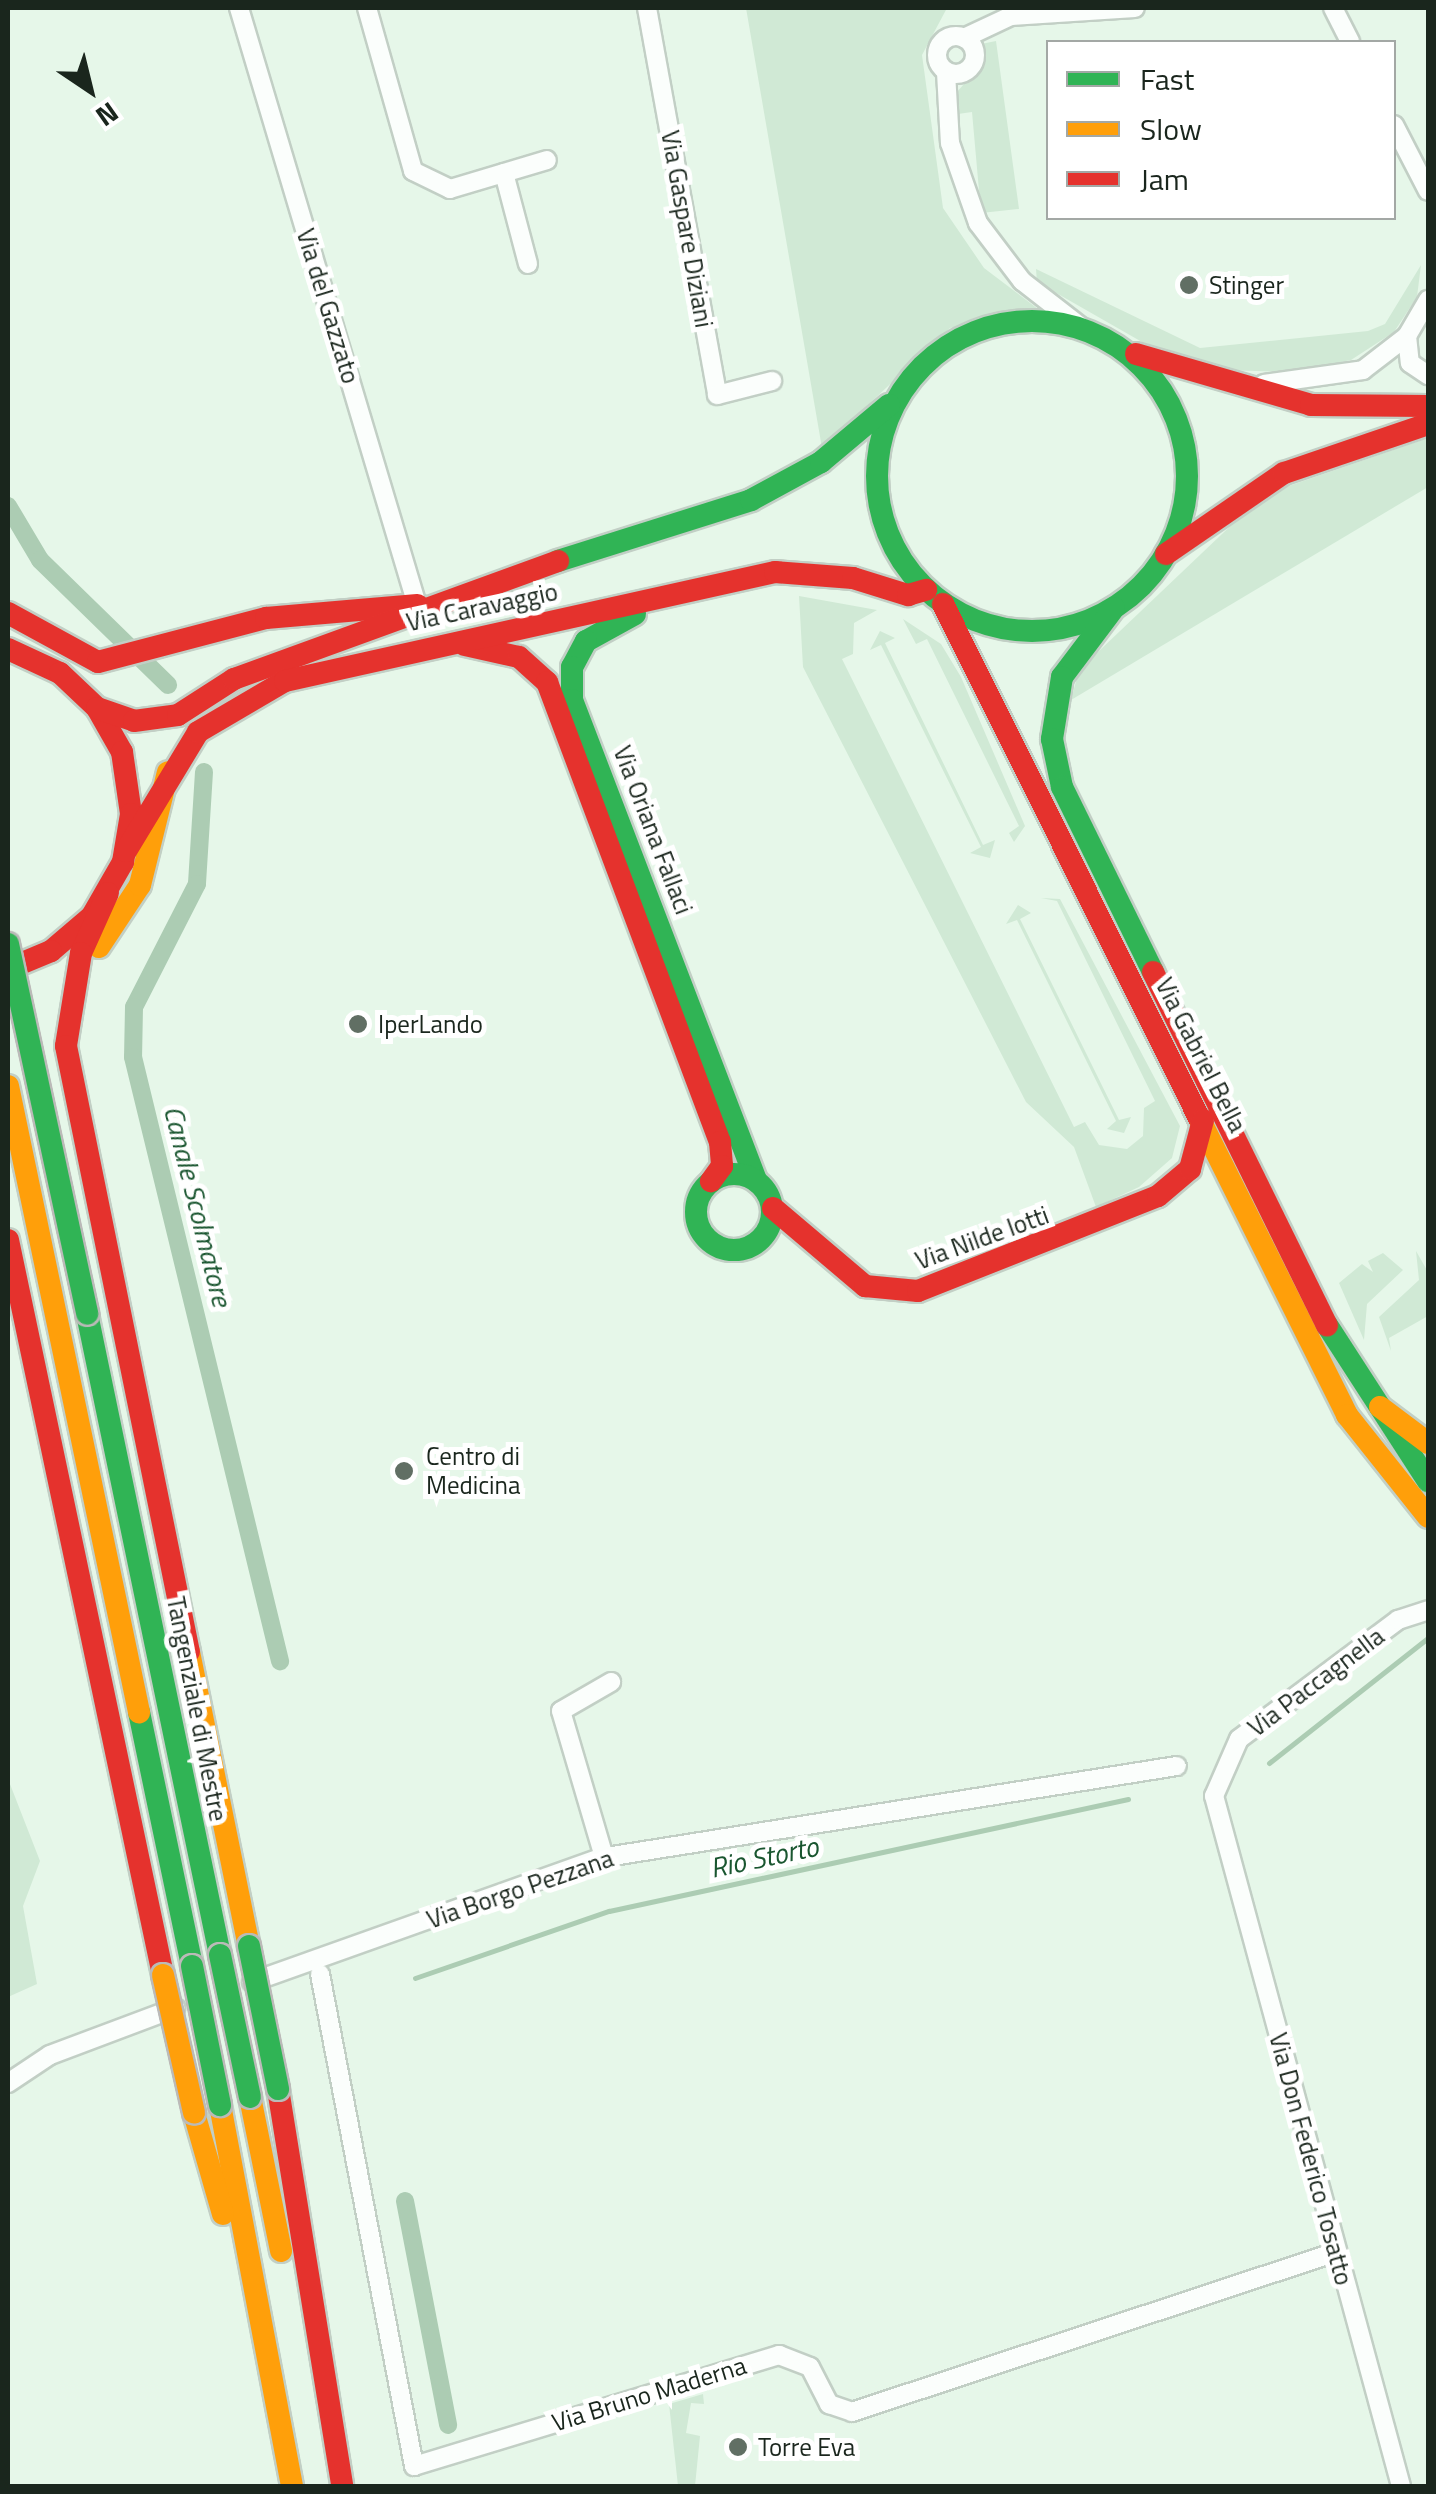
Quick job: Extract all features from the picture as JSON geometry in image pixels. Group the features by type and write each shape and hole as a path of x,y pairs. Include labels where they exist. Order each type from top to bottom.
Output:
{"main road":[{"path":"1428,406 1312,405 1210,380 1086,330 1030,320 986,328 946,347 900,394 881,438 878,497 896,553 934,597 1028,632 1114,608 1166,554 1284,473 1428,424"},
{"path":"1118,346 1160,387 1184,440 1186,499 1166,554"},
{"name":"Via Caravaggio","path":"97,708 134,721 178,715 234,679 418,604 779,488 900,394"},
{"name":"Via Caravaggio","path":"72,988 126,850 168,772 198,732 250,696 440,644 724,582 800,572 908,596 934,597"},
{"name":"Via Oriana Fallaci","path":"724,582 605,625 576,655 570,683 756,1180"},
{"name":"Via Gabriel Bella","path":"934,597 1242,1197 1347,1415 1428,1517"},
{"path":"8,612 83,656 117,658 266,618 418,604"},
{"name":"Via Gabriel Bella","path":"1114,608 1062,677 1052,739 1062,787 1361,1390 1428,1481"},
{"path":"8,629 32,658 97,708 128,776 126,850"},
{"name":"Via Oriana Fallaci","path":"440,644 505,650 547,682 720,1142 722,1166 711,1181"},
{"path":"8,649 32,658"},
{"path":"168,772 140,885 72,988 66,1046 278,2089 342,2486"},
{"path":"8,968 62,943 108,893"},
{"name":"Tangenziale di Mestre","path":"8,944 250,2097 323,2486"},
{"path":"8,1086 192,1966 292,2486"},
{"path":"1203,1120 1181,1182 1220,1184 1242,1197"},
{"path":"760,1240 773,1208 756,1180 711,1181 696,1206 707,1240 740,1250 760,1240 813,1235"},
{"name":"Via Nilde Iotti","path":"773,1208 813,1235 865,1286 918,1292 1112,1219 1181,1182"},
{"path":"8,1240 163,1975 276,2486"},
{"name":"Via Gabriel Bella","path":"1361,1390 1428,1442"}],"street":[{"name":"Via del Gazzato","path":"242,8 418,604"},
{"path":"366,8 413,171 450,190 547,160"},
{"name":"Via Gaspare Diziani","path":"647,8 717,395 772,381"},
{"path":"1086,330 1022,281 978,223 950,143 946,72 938,49 1011,16 1135,8"},
{"path":"1331,11 1349,40"},
{"path":"946,72 973,64 964,38"},
{"path":"1396,129 1425,186 1428,202"},
{"path":"504,173 528,264"},
{"path":"1210,380 1340,378 1407,336 1428,300"},
{"path":"1407,336 1410,363 1428,375"},
{"name":"Via Paccagnella","path":"1221,1832 1214,1796 1232,1746 1398,1620 1428,1610"},
{"path":"604,1857 561,1711 611,1682"},
{"name":"Via Borgo Pezzana","path":"8,2083 113,2030 604,1857 1178,1766"},
{"name":"Via Don Federico Tosatto","path":"1221,1832 1402,2486"},
{"name":"Via Bruno Maderna","path":"320,1974 414,2466 780,2356 810,2367 829,2404 852,2412 1336,2252"}],"green space":[{"path":"746,8 947,8 922,55 943,208 984,268 1038,309 950,328 822,448"},
{"path":"996,41 1019,209 981,213 972,112 958,114 956,93 980,66 981,44"},
{"path":"1421,265 1417,297 1394,332 1351,360 1293,372 1224,370 1149,346 1037,282 1036,269 1200,348 1368,331 1385,324"},
{"path":"1428,438 1428,487 1071,700 1079,670 1263,495"},
{"path":"799,596 877,610 854,623 853,654 842,659 1074,1127 1085,1122 1099,1145 1127,1149 1143,1136 1144,1108 1155,1101 1057,901 1041,898 1060,899 1180,1126 1172,1158 1139,1187 1096,1207 1074,1147 1026,1102 803,667"},
{"path":"903,619 941,644 961,677 1025,826 1014,842 1009,833 1019,826 927,639 916,644"},
{"path":"880,631 895,638 885,643 983,845 995,840 990,858 970,853 981,847 881,645 870,650"},
{"path":"1018,905 1031,913 1020,919 1119,1120 1131,1117 1124,1133 1107,1129 1116,1121 1017,920 1006,924"},
{"path":"1416,1251 1428,1272 1428,1316 1389,1338 1391,1351 1379,1317 1419,1280"},
{"path":"1383,1253 1403,1270 1367,1304 1364,1340 1339,1283 1362,1264 1373,1272 1368,1261"},
{"path":"8,1779 40,1861 23,1906 37,1984 8,1997"},
{"path":"703,2394 704,2404 691,2403 686,2433 700,2436 695,2486 678,2486 669,2404"}],"waterway":[{"name":"Canale Scolmatore","path":"8,506 40,560 168,685"},
{"name":"Canale Scolmatore","path":"204,772 197,884 134,1007 133,1057 280,1661"},
{"name":"Rio Storto","path":"1269,1763 1428,1638"},
{"name":"Rio Storto","path":"415,1978 609,1911 1128,1799"},
{"name":"Canale Scolmatore","path":"405,2201 448,2425"}],"traffic: fast":[{"path":"1032,321 1062,324 1091,333 1142,366 1175,417 1184,446 1187,476 1184,506 1175,535 1142,586 1091,619 1062,628 1032,631 1002,628 973,619 922,586 889,535 880,506 877,476 880,446 889,417 922,366 973,333 1002,324 1032,321"},
{"path":"558,561 751,500 821,462 889,405"},
{"path":"1114,608 1062,677 1052,739 1062,787 1153,972"},
{"path":"635,614 586,641 572,667 572,700 756,1180"},
{"path":"8,944 87,1314"},
{"path":"734,1174 749,1176 761,1185 770,1197 772,1212 770,1227 761,1239 749,1248 734,1250 719,1248 707,1239 698,1227 696,1212 698,1197 707,1185 719,1176 734,1174"},
{"path":"87,1314 220,1955"},
{"path":"1327,1325 1428,1481"},
{"path":"139,1712 192,1966"},
{"path":"249,1946 278,2089"},
{"path":"220,1955 250,2097"},
{"path":"192,1966 220,2105"}],"traffic: slow":[{"path":"99,947 140,885 168,772"},
{"path":"8,1086 139,1712"},
{"path":"1199,1118 1347,1415 1428,1517"},
{"path":"1380,1407 1428,1443"},
{"path":"189,1652 249,1946"},
{"path":"163,1975 194,2113"},
{"path":"250,2097 281,2251"},
{"path":"220,2105 292,2486"},
{"path":"194,2113 223,2214"}],"traffic: jam":[{"path":"1136,354 1311,405 1428,406"},
{"path":"1166,554 1284,473 1428,424"},
{"path":"97,708 134,721 178,715 234,679 558,561"},
{"path":"126,851 198,732 285,681 775,572 853,578 908,595 926,590"},
{"path":"943,604 1199,1118"},
{"path":"8,613 98,662 266,618 417,605"},
{"path":"465,645 519,657 547,682 720,1142 722,1166 711,1181"},
{"path":"8,649 60,673 97,708 122,752 131,814 123,862 92,916 51,951 8,969"},
{"path":"108,893 81,953 66,1046 189,1652"},
{"path":"1153,972 1327,1325"},
{"path":"773,1208 865,1286 918,1291 1158,1196 1190,1169 1203,1120"},
{"path":"8,1240 163,1975"},
{"path":"278,2089 342,2486"}],"place":[{"name":"Stinger","path":"1189,285"},
{"name":"IperLando","path":"358,1024"},
{"name":"Centro di Medicina","path":"404,1471"},
{"name":"Torre Eva","path":"738,2447"}]}
